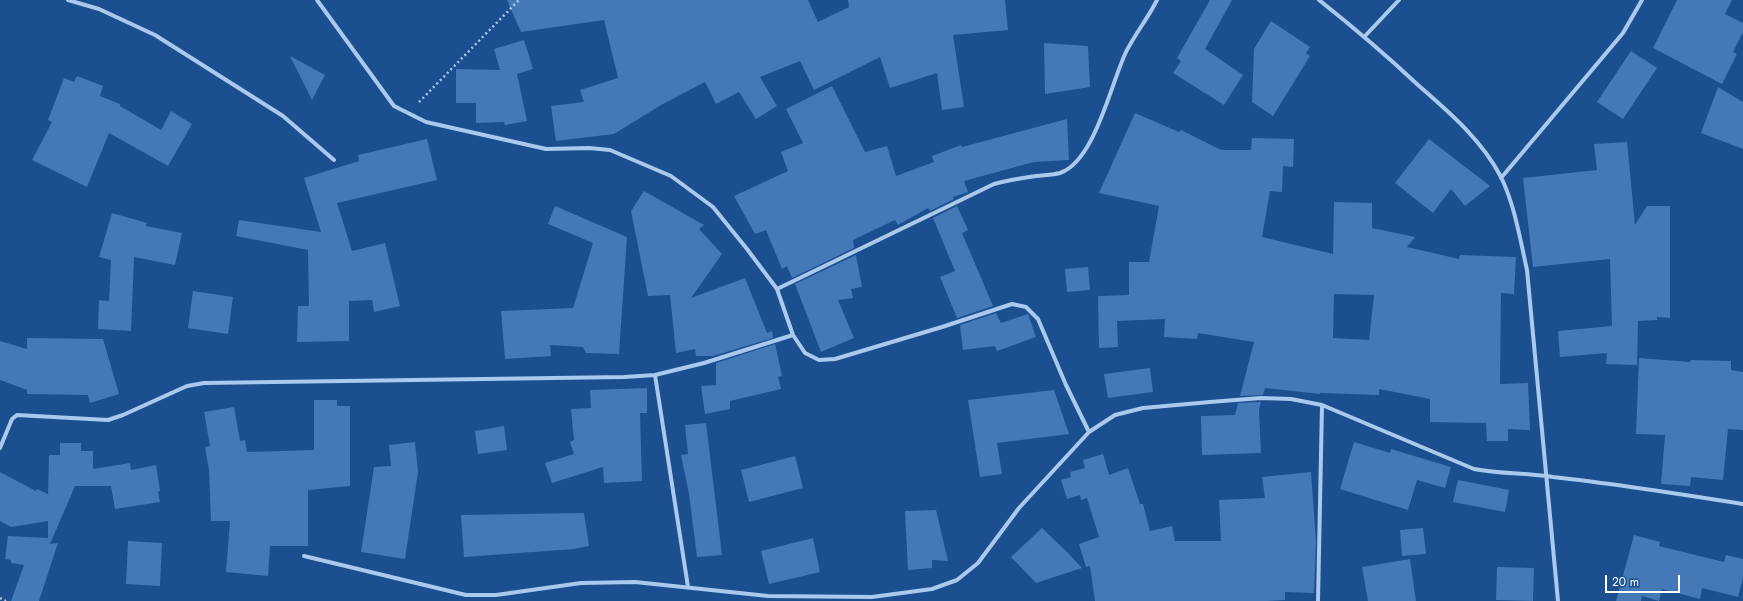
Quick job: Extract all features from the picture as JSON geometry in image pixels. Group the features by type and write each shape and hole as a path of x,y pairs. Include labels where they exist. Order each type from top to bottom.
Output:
{"street":[{"path":"68,0 99,9 156,35 283,116 334,160"},
{"path":"316,0 394,106 408,114 426,122 546,149 589,148 610,150 671,176 713,207 747,249 777,289 793,335 805,353 819,360 834,359 942,327 1012,304 1026,308 1038,319 1066,385 1089,432"},
{"path":"777,289 994,184 1013,179 1060,173 1069,168 1080,157 1102,119 1113,83 1126,51 1157,0"},
{"path":"1319,0 1365,36 1452,115 1485,151 1501,178 1516,217 1527,270 1558,601"},
{"path":"1365,36 1399,0"},
{"path":"1501,178 1623,33 1642,0"},
{"path":"0,448 12,419 17,415 108,420 123,415 187,386 204,383 238,384 624,377 655,375 704,363 793,335"},
{"path":"655,375 688,587"},
{"path":"304,556 466,595 496,595 581,583 635,582 768,596 872,596 932,589 957,580 978,563 1019,508 1089,432 1115,415 1143,408 1261,398 1292,399 1322,405 1474,470 1500,474 1546,476 1628,486 1743,504"},
{"path":"1318,601 1322,405"}],"path":[{"path":"408,114 519,0"},
{"path":"0,598 6,601"}],"building":[{"path":"507,0 808,0 818,22 849,7 848,0 1005,0 1008,30 953,35 964,107 942,110 937,73 890,88 880,57 814,90 800,61 760,77 777,106 756,119 739,92 716,104 705,82 661,105 614,134 556,141 551,106 584,102 580,90 618,78 604,20 521,32"},
{"path":"1210,0 1232,0 1205,49 1243,75 1224,105 1173,73 1181,61 1177,58"},
{"path":"1677,0 1732,0 1725,14 1743,23 1743,32 1733,52 1737,54 1722,84 1653,48"},
{"path":"1271,21 1310,47 1306,53 1310,56 1273,116 1252,102 1254,49"},
{"path":"524,40 533,69 517,74 527,121 505,125 504,122 476,123 476,103 456,103 456,69 500,70 494,49"},
{"path":"1044,43 1088,46 1090,87 1045,94"},
{"path":"1631,51 1657,68 1623,119 1597,102"},
{"path":"290,56 325,75 312,100"},
{"path":"77,76 103,86 100,96 120,104 120,106 161,130 171,111 192,124 168,166 109,133 87,187 32,160 52,122 48,120 64,78 74,82"},
{"path":"832,86 865,152 887,146 896,176 934,162 932,156 961,145 962,147 1067,119 1069,160 1034,162 964,181 968,192 953,197 954,199 930,211 928,208 898,225 895,220 853,240 854,248 792,278 787,266 782,269 766,230 755,234 734,196 788,171 781,152 803,143 786,109"},
{"path":"1718,87 1743,102 1743,149 1701,133"},
{"path":"1135,113 1179,132 1181,130 1221,150 1251,150 1252,138 1294,139 1293,167 1283,166 1282,192 1270,191 1262,237 1333,254 1334,202 1372,203 1372,228 1415,237 1407,247 1459,259 1460,255 1516,257 1514,294 1501,293 1500,384 1528,383 1530,430 1508,429 1508,441 1487,441 1486,423 1430,422 1430,399 1379,389 1379,395 1320,394 1265,388 1263,395 1240,396 1254,342 1198,333 1197,339 1164,337 1165,319 1117,321 1118,347 1099,348 1098,296 1129,295 1129,262 1149,262 1159,206 1099,193","holes":["1334,294 1374,295 1369,340 1333,338"]},
{"path":"427,139 437,180 337,203 352,251 385,243 400,306 374,312 372,300 349,301 349,341 297,342 298,306 309,306 308,250 236,236 239,220 321,232 304,178 359,161 358,155"},
{"path":"1429,139 1490,186 1465,206 1451,189 1433,213 1395,183"},
{"path":"1627,142 1635,225 1647,206 1670,206 1670,318 1657,317 1657,320 1638,321 1637,365 1606,364 1607,353 1560,357 1558,331 1612,326 1610,259 1533,267 1523,178 1597,170 1594,144"},
{"path":"644,191 704,225 699,229 722,254 691,298 745,278 767,333 772,331 773,338 713,356 696,356 695,349 676,353 670,295 648,296 631,211"},
{"path":"555,206 627,237 619,354 586,353 583,347 550,345 551,356 505,359 501,311 573,308 593,243 548,224"},
{"path":"957,206 968,230 962,233 993,306 957,318 940,277 955,271 933,218"},
{"path":"112,213 147,223 146,226 182,233 175,265 134,257 131,331 98,329 99,300 109,301 111,260 99,257"},
{"path":"856,255 862,287 851,289 853,298 838,300 854,338 821,352 795,284"},
{"path":"1088,267 1090,290 1067,292 1065,269"},
{"path":"193,291 233,297 228,334 188,328"},
{"path":"996,313 1001,323 1028,314 1036,337 997,351 995,346 963,350 960,325"},
{"path":"27,338 103,339 119,394 90,403 88,395 27,394 27,390 0,380 0,341 27,349"},
{"path":"775,344 782,376 778,377 781,389 730,401 730,409 705,414 701,386 716,385 716,363"},
{"path":"1639,358 1690,362 1691,360 1731,361 1731,370 1743,372 1743,430 1728,429 1723,480 1691,477 1690,486 1661,484 1665,435 1636,434"},
{"path":"1150,368 1153,392 1108,398 1104,374"},
{"path":"647,388 647,413 640,413 642,481 604,483 603,467 552,483 545,463 574,454 570,442 574,440 571,409 591,408 590,390"},
{"path":"1054,390 1069,434 997,443 1002,474 980,477 968,400"},
{"path":"314,400 337,400 337,406 350,406 350,486 308,490 308,546 270,546 268,576 226,572 230,521 211,521 209,470 205,447 210,446 204,412 234,407 240,441 245,440 247,452 314,450"},
{"path":"1261,402 1259,410 1261,453 1202,455 1201,416 1235,415 1238,403"},
{"path":"706,423 722,555 697,557 689,494 681,455 688,454 685,425"},
{"path":"504,426 507,450 478,454 475,431"},
{"path":"415,442 418,472 405,559 361,552 374,467 391,466 389,445"},
{"path":"1354,442 1390,453 1391,449 1451,467 1445,488 1417,480 1408,510 1340,489"},
{"path":"60,443 81,443 81,451 93,451 93,469 130,463 131,470 156,465 160,502 115,509 111,486 75,486 50,544 58,543 39,601 11,601 24,565 11,563 11,560 5,559 8,536 48,538 48,521 11,527 0,521 0,472 36,491 37,489 48,494 49,455 60,455"},
{"path":"1103,454 1109,475 1128,468 1140,504 1143,504 1150,531 1172,526 1175,541 1221,541 1219,500 1265,498 1262,477 1311,472 1316,541 1314,593 1285,592 1285,600 1267,601 1095,601 1090,566 1086,567 1079,544 1099,537 1087,498 1081,500 1080,495 1067,499 1061,480 1071,477 1070,472 1085,468 1083,460"},
{"path":"795,456 803,488 749,502 741,470"},
{"path":"1458,480 1509,490 1505,512 1453,502"},
{"path":"936,510 948,561 932,560 932,568 908,570 905,511"},
{"path":"584,513 589,546 574,549 464,557 461,515"},
{"path":"1042,528 1082,568 1036,583 1011,557"},
{"path":"1423,528 1426,554 1402,556 1400,530"},
{"path":"1634,535 1660,542 1659,546 1724,562 1726,555 1743,559 1743,578 1738,597 1702,588 1700,599 1662,589 1659,601 1642,596 1641,601 1616,601"},
{"path":"813,538 820,572 769,584 761,551"},
{"path":"128,541 162,543 160,586 126,584"},
{"path":"1410,559 1416,601 1368,601 1362,567"},
{"path":"1497,567 1534,568 1533,601 1496,600"}]}
